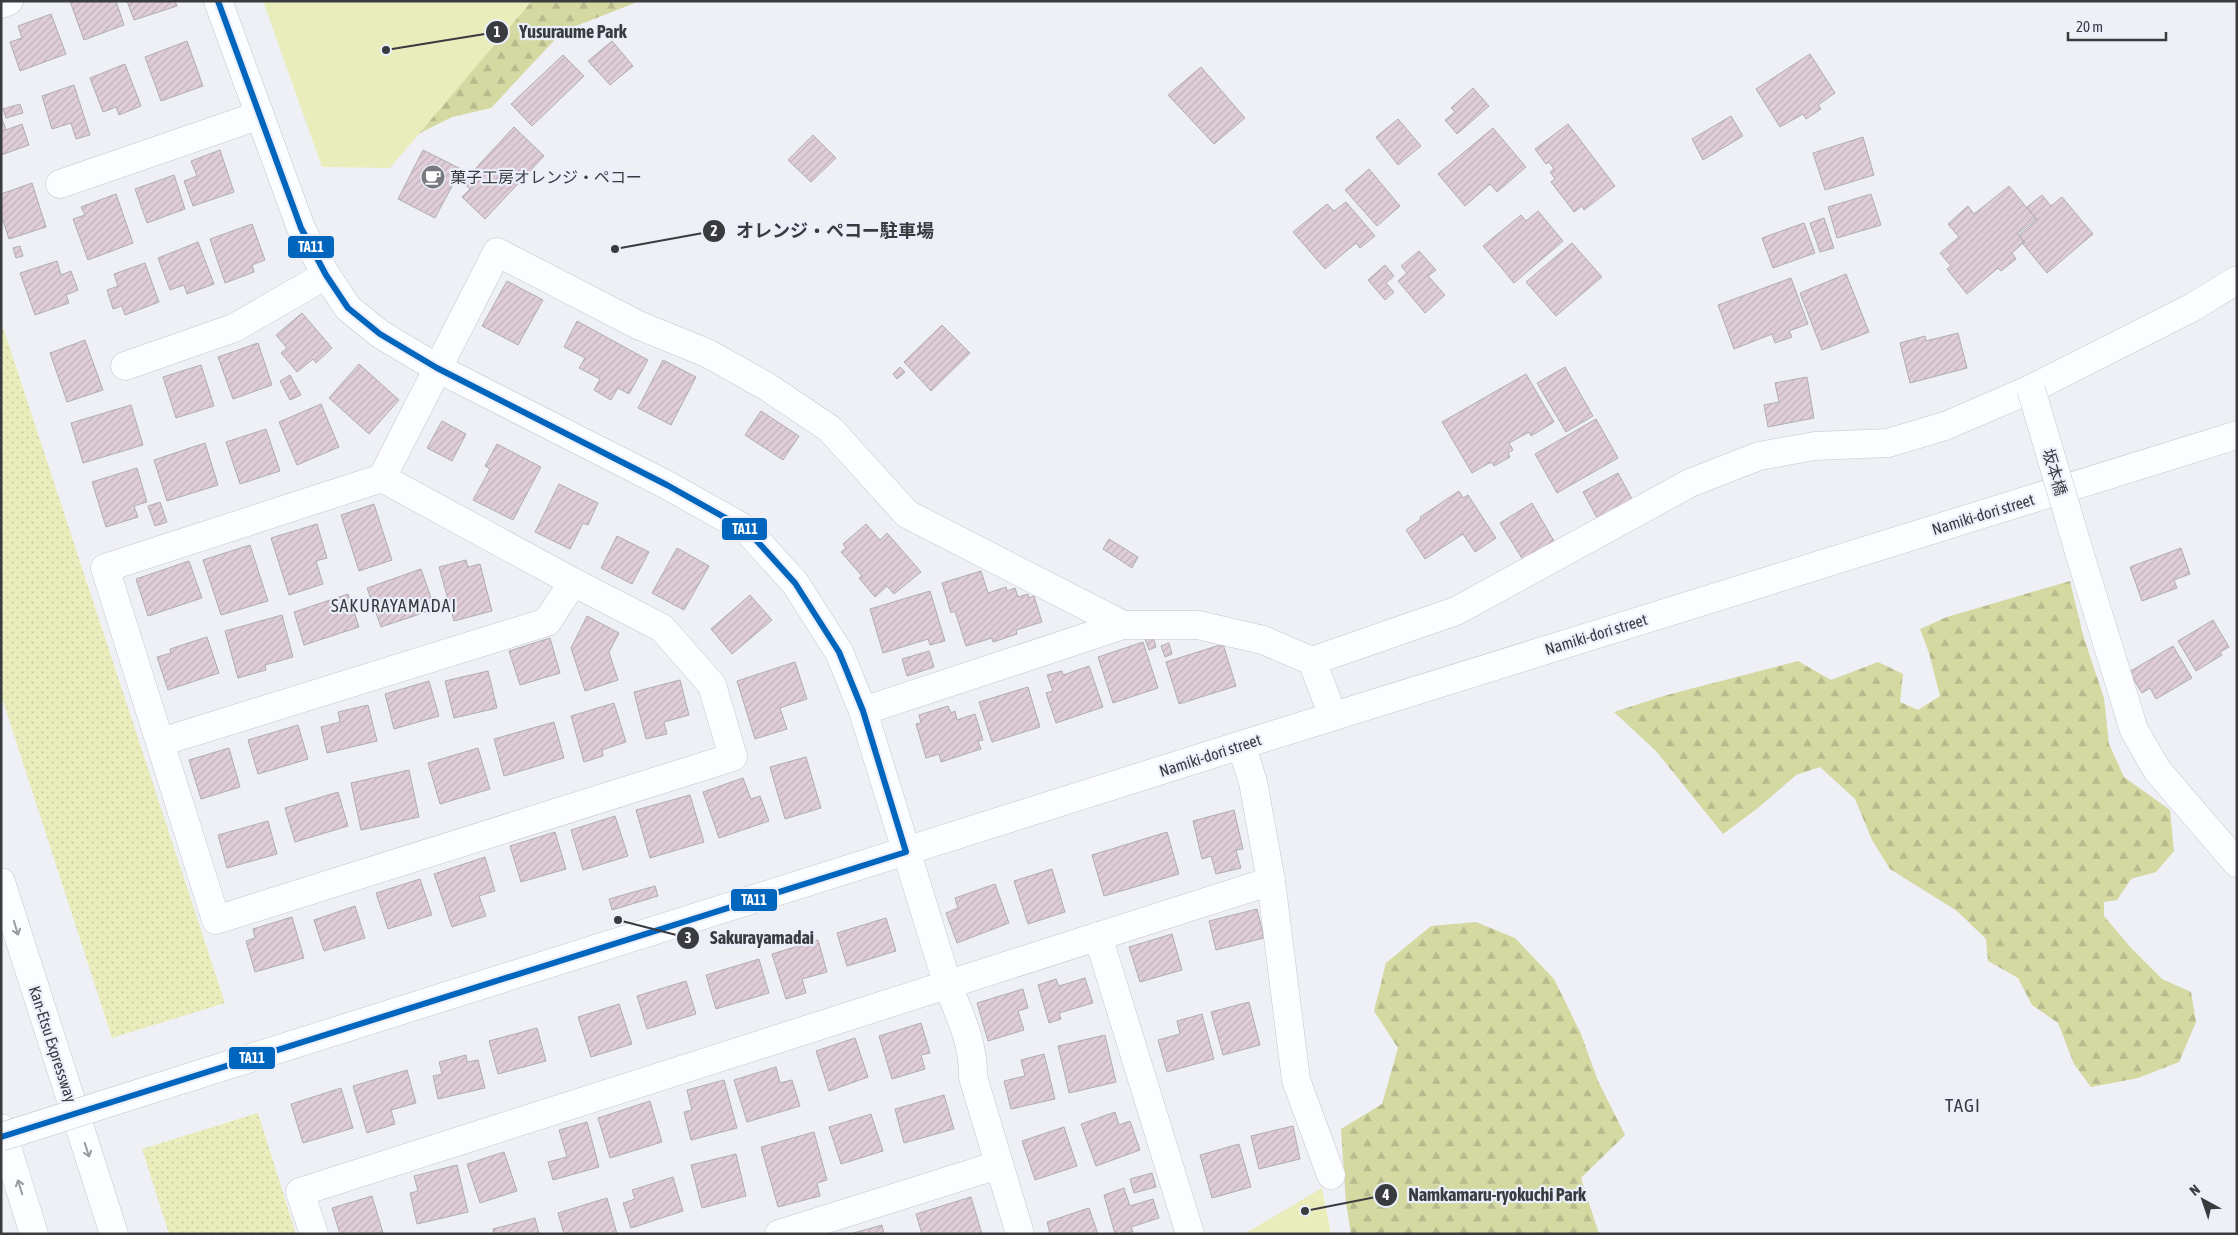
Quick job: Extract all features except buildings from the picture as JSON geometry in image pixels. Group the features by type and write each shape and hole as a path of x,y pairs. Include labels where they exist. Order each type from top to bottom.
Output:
{"main road":[{"path":"1,4 9,1"},
{"path":"218,1 301,228 326,275 348,308 380,334 437,368 667,485 747,530 795,583 839,652 863,711 948,986 960,1014 974,1058 974,1077 998,1165 1020,1234"},
{"path":"60,184 260,115"},
{"path":"382,478 662,628 712,685 734,757 216,920 105,568 382,478 497,252 638,325 707,353 766,386 830,428 908,514 1123,625"},
{"path":"125,366 234,328 326,275"},
{"path":"863,711 1123,625 1198,625 1264,640 1312,661 1456,611 1690,483 1759,456 1814,446 1888,443 1944,426 2030,389 2193,308 2237,280"},
{"name":"坂本橋","path":"2030,389 2134,730 2157,770 2237,863"},
{"name":"Namiki-dori street","path":"1,1137 1240,745 2237,435"},
{"path":"161,742 547,622 573,582"},
{"path":"1312,661 1333,716"},
{"path":"1240,745 1253,782 1271,881 1296,1080 1331,1175"},
{"path":"314,1234 300,1192 1271,881"},
{"name":"Kan-Etsu Expressway","path":"1,882 114,1234"},
{"path":"1098,936 1190,1234"},
{"path":"1,1128 34,1234"},
{"path":"779,1234 998,1165"}],"green space":[{"path":"263,1 532,1 390,168 322,167"},
{"path":"369,1 640,1 563,31 491,108 452,117 376,155"},
{"path":"1,321 225,1003 112,1038 1,695"},
{"path":"2070,581 2083,635 2104,698 2109,744 2124,777 2170,810 2174,851 2156,872 2131,879 2117,900 2104,902 2104,916 2132,949 2162,979 2191,992 2196,1022 2179,1062 2138,1078 2091,1087 2074,1064 2058,1023 2032,1005 2018,978 1988,961 1986,939 1957,911 1890,869 1872,840 1855,799 1820,767 1796,775 1758,808 1723,834 1656,751 1614,712 1667,695 1798,661 1831,680 1878,662 1903,674 1900,702 1918,710 1940,696 1929,653 1920,629 1947,617"},
{"path":"1476,922 1515,938 1554,979 1581,1034 1598,1081 1625,1135 1581,1178 1599,1234 1351,1234 1346,1203 1341,1129 1382,1104 1398,1048 1374,1011 1386,963 1431,926"},
{"path":"258,1113 296,1234 169,1234 142,1149"},
{"path":"1322,1188 1331,1234 1244,1234"}],"transit line":[{"name":"TA11","path":"1,1137 906,852 863,711 839,652 795,583 747,530 667,485 437,368 380,334 348,308 326,275 301,228 218,1"}],"place":[{"name":"Yusuraume Park","path":"386,50"},
{"name":"菓子工房オレンジ・ペコー","path":"433,177"},
{"name":"オレンジ・ペコー駐車場","path":"615,249"},
{"name":"Sakurayamadai","path":"618,920"},
{"name":"Namkamaru-ryokuchi Park","path":"1305,1211"}],"district":[{"name":"SAKURAYAMADAI","path":"394,605"},
{"name":"TAGI","path":"1963,1105"}]}
